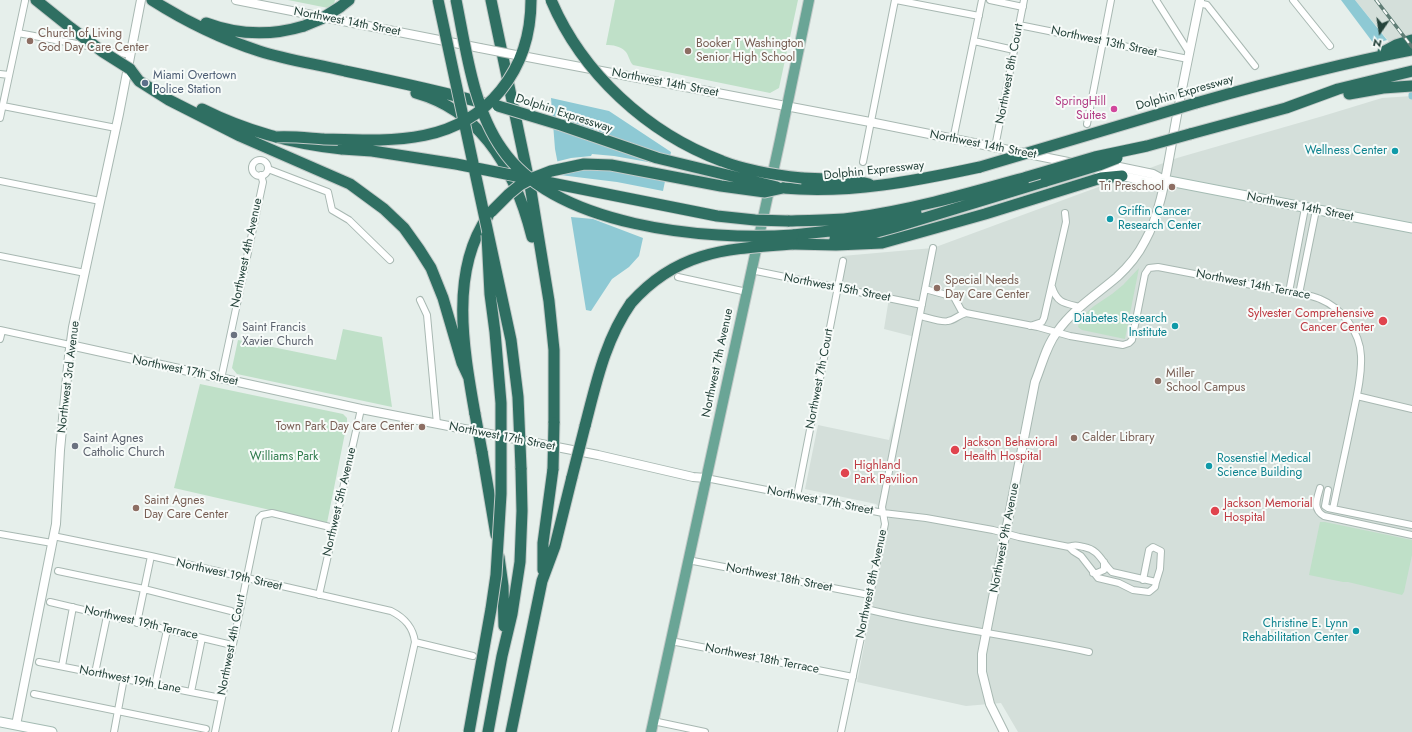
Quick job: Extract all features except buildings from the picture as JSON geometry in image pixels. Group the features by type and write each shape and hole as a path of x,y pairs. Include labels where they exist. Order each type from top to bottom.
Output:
{"highway":[{"path":"30,0 103,52 130,69 210,113 276,137 310,145 372,151 456,164 717,216 755,220 788,221 851,218 892,211 953,198 1095,157 1147,146 1286,108 1362,91 1412,86"},
{"path":"152,0 175,13 198,22 245,46 290,59 299,65 427,96 443,103 460,114 486,137 506,168 522,202 535,247 543,259"},
{"path":"438,0 487,235 506,316 514,361 518,396 522,468 520,562 512,614 502,656 488,732"},
{"path":"456,0 472,77 486,118 501,149 520,171 532,181 556,195 582,207 616,218 647,226 717,235 754,236 836,245 882,243 985,214 1101,178 1122,176"},
{"path":"491,0 531,191 543,259 554,350 553,469 543,543 542,581"},
{"path":"276,137 293,136 325,139 386,140 414,138 437,133 466,120 491,101 505,84 521,58 528,32 531,0"},
{"path":"551,0 564,25 589,63 617,94 650,122 679,141 722,161 801,184"},
{"path":"198,22 226,29 253,33 280,32 304,26 321,19 344,4"},
{"path":"1373,57 1396,45 1412,40"},
{"name":"Dolphin Expressway","path":"290,59 440,91 498,106 561,125 657,158 760,184 783,188 801,184 852,180 877,186 917,181 980,167 1253,87 1373,57 1412,50"},
{"path":"130,69 139,81 169,100 218,126 350,184 376,202 395,219 419,249 436,280 448,312 462,363 469,378"},
{"path":"1286,108 1338,89 1412,71"},
{"path":"793,240 850,237 895,227 1099,165 1147,146"},
{"path":"502,656 505,613 503,586 494,517 469,378 463,325 467,266 474,243 483,225 491,212 520,185 551,171 573,165 598,164 626,168 746,190 765,192 783,188"},
{"path":"511,732 542,581 555,546 599,374 610,343 623,314 631,303 657,278 676,266 688,261 729,250 793,240 872,224 943,205 953,198"},
{"path":"469,732 491,610 496,575 501,509 501,403 490,294 487,235"}],"main road":[{"name":"Northwest 7th Avenue","path":"651,732 809,0"},
{"name":"Northwest 14th Street","path":"1164,180 1412,228"},
{"path":"0,722 15,728 52,732"}],"street":[{"path":"0,118 18,33 30,0"},
{"name":"Northwest 3rd Avenue","path":"15,728 53,540 57,512 60,450 70,345 116,128 141,0"},
{"name":"Northwest 14th Street","path":"236,0 870,122 953,140 1093,167 1103,172 1151,182 1164,180"},
{"path":"863,162 895,0 979,16"},
{"path":"953,140 982,0"},
{"path":"990,0 1023,7"},
{"name":"Northwest 8th Court","path":"995,147 1024,0"},
{"path":"1087,124 1111,0"},
{"path":"1156,0 1188,55"},
{"path":"1293,0 1330,46"},
{"path":"1199,2 1207,5 1255,66"},
{"name":"Northwest 9th Avenue","path":"1004,732 990,704 982,672 982,654 1035,382 1056,332 1080,307 1125,269 1139,252 1151,230 1157,212 1164,180 1199,2"},
{"name":"Northwest 13th Street","path":"1019,25 1103,42 1188,55"},
{"path":"18,33 131,55"},
{"path":"974,41 1014,50"},
{"path":"0,74 9,76"},
{"path":"3,106 116,128"},
{"path":"268,169 261,176 256,174 252,170 252,167 255,162 260,160 265,162 268,169 328,192 332,210 349,220 390,260"},
{"name":"Northwest 14th Street","path":"1093,167 1105,164 1153,174 1164,180"},
{"name":"Northwest 4th Avenue","path":"221,379 263,182 261,176"},
{"path":"0,181 100,202"},
{"path":"1289,292 1305,208"},
{"path":"1299,294 1316,210"},
{"path":"1030,326 1042,322 1044,318 1066,222 1065,213"},
{"name":"Northwest 8th Avenue","path":"841,732 885,524 882,507 933,248"},
{"path":"0,256 85,273"},
{"name":"Northwest 7th Court","path":"797,496 843,261"},
{"name":"Northwest 14th Terrace","path":"1056,332 1120,345 1129,344 1132,340 1144,274 1149,268 1162,267 1319,298 1333,306 1345,316 1354,330 1359,343 1361,357 1357,396 1333,509"},
{"name":"Northwest 15th Street","path":"751,270 922,305"},
{"path":"678,277 747,292"},
{"path":"1052,287 1056,297 1060,301 1080,307"},
{"path":"925,289 954,297 961,310 966,313 1056,332"},
{"path":"420,300 427,315 437,424"},
{"path":"920,316 946,322 952,320 960,314 966,313"},
{"path":"0,339 1,331"},
{"name":"Northwest 17th Street","path":"1,331 361,409 598,455 693,477 706,478 883,513 926,518 993,530 1069,547 1074,545 1090,548 1099,554 1112,572 1156,582"},
{"path":"1357,396 1412,409"},
{"name":"Northwest 5th Avenue","path":"319,596 361,409"},
{"path":"1320,488 1316,509 1324,516 1412,535"},
{"path":"1328,490 1325,506 1328,508 1412,525"},
{"name":"Northwest 4th Court","path":"214,732 259,518 262,514 272,513 334,528"},
{"name":"Northwest 19th Street","path":"0,534 53,540 151,556 319,596 391,611 403,619 414,633 415,642"},
{"path":"1069,547 1073,552 1081,556 1098,578 1117,582 1128,588 1146,592 1155,587 1160,569 1162,551 1153,547 1149,550 1143,580"},
{"path":"137,623 151,556"},
{"name":"Northwest 18th Street","path":"688,560 870,595"},
{"path":"1093,573 1104,570 1104,562"},
{"path":"58,571 230,610"},
{"name":"Northwest 19th Terrace","path":"50,602 232,644"},
{"path":"62,666 73,607"},
{"path":"866,609 1089,652"},
{"path":"95,673 107,616"},
{"path":"155,684 167,630"},
{"path":"191,692 202,638"},
{"name":"Northwest 18th Terrace","path":"670,641 853,677"},
{"path":"395,732 415,642 473,656"},
{"name":"Northwest 19th Lane","path":"39,662 222,698"},
{"path":"114,732 124,678"},
{"path":"34,694 206,728"},
{"path":"653,721 705,732"}],"shaded area":[{"path":"1355,0 1412,0 1412,36 1390,43"},
{"name":"Miller School Campus","path":"1412,96 1412,732 1018,732 1001,703 966,706 857,682 889,518 876,504 805,489 818,425 889,440 915,337 884,329 889,298 838,288 842,256 933,248 1177,158 1382,98"}],"green space":[{"path":"288,0 335,0 333,9"},
{"name":"Booker T Washington Senior High School","path":"615,0 798,0 779,88 770,93 633,65 623,49 616,46 606,45"},
{"path":"1139,268 1125,339 1082,330 1078,327 1080,318 1123,285"},
{"path":"343,329 382,337 392,407 237,374 232,368 238,340 336,360"},
{"name":"Williams Park","path":"200,384 343,414 347,418 327,523 174,488"},
{"path":"1320,522 1412,540 1412,555 1404,592 1402,595 1348,582 1309,575"}],"water":[{"path":"1341,0 1355,0 1387,40 1374,44"},
{"path":"551,98 609,111 671,152 663,191 617,182 560,175 555,149"},
{"path":"571,217 593,219 643,238 639,256 629,267 612,279 591,311 586,310"}],"pier":[{"path":"649,151 672,157 668,180 616,170 580,169 557,174 555,162 571,158 591,156 592,154 614,156 659,164"}],"railway":[{"path":"1376,0 1412,47"}],"place":[{"name":"Church of Living God Day Care Center","path":"30,41"},
{"name":"Booker T Washington Senior High School","path":"688,51"},
{"name":"Miami Overtown Police Station","path":"145,83"},
{"name":"SpringHill Suites","path":"1114,109"},
{"name":"Wellness Center","path":"1395,151"},
{"name":"Tri Preschool","path":"1172,187"},
{"name":"Griffin Cancer Research Center","path":"1110,219"},
{"name":"Special Needs Day Care Center","path":"937,288"},
{"name":"Sylvester Comprehensive Cancer Center","path":"1383,321"},
{"name":"Diabetes Research Institute","path":"1175,326"},
{"name":"Saint Francis Xavier Church","path":"234,335"},
{"name":"Miller School Campus","path":"1158,381"},
{"name":"Town Park Day Care Center","path":"422,427"},
{"name":"Calder Library","path":"1074,438"},
{"name":"Saint Agnes Catholic Church","path":"75,446"},
{"name":"Jackson Behavioral Health Hospital","path":"955,450"},
{"name":"Rosenstiel Medical Science Building","path":"1209,466"},
{"name":"Highland Park Pavilion","path":"845,473"},
{"name":"Saint Agnes Day Care Center","path":"136,508"},
{"name":"Jackson Memorial Hospital","path":"1215,511"},
{"name":"Christine E. Lynn Rehabilitation Center","path":"1356,631"}]}
